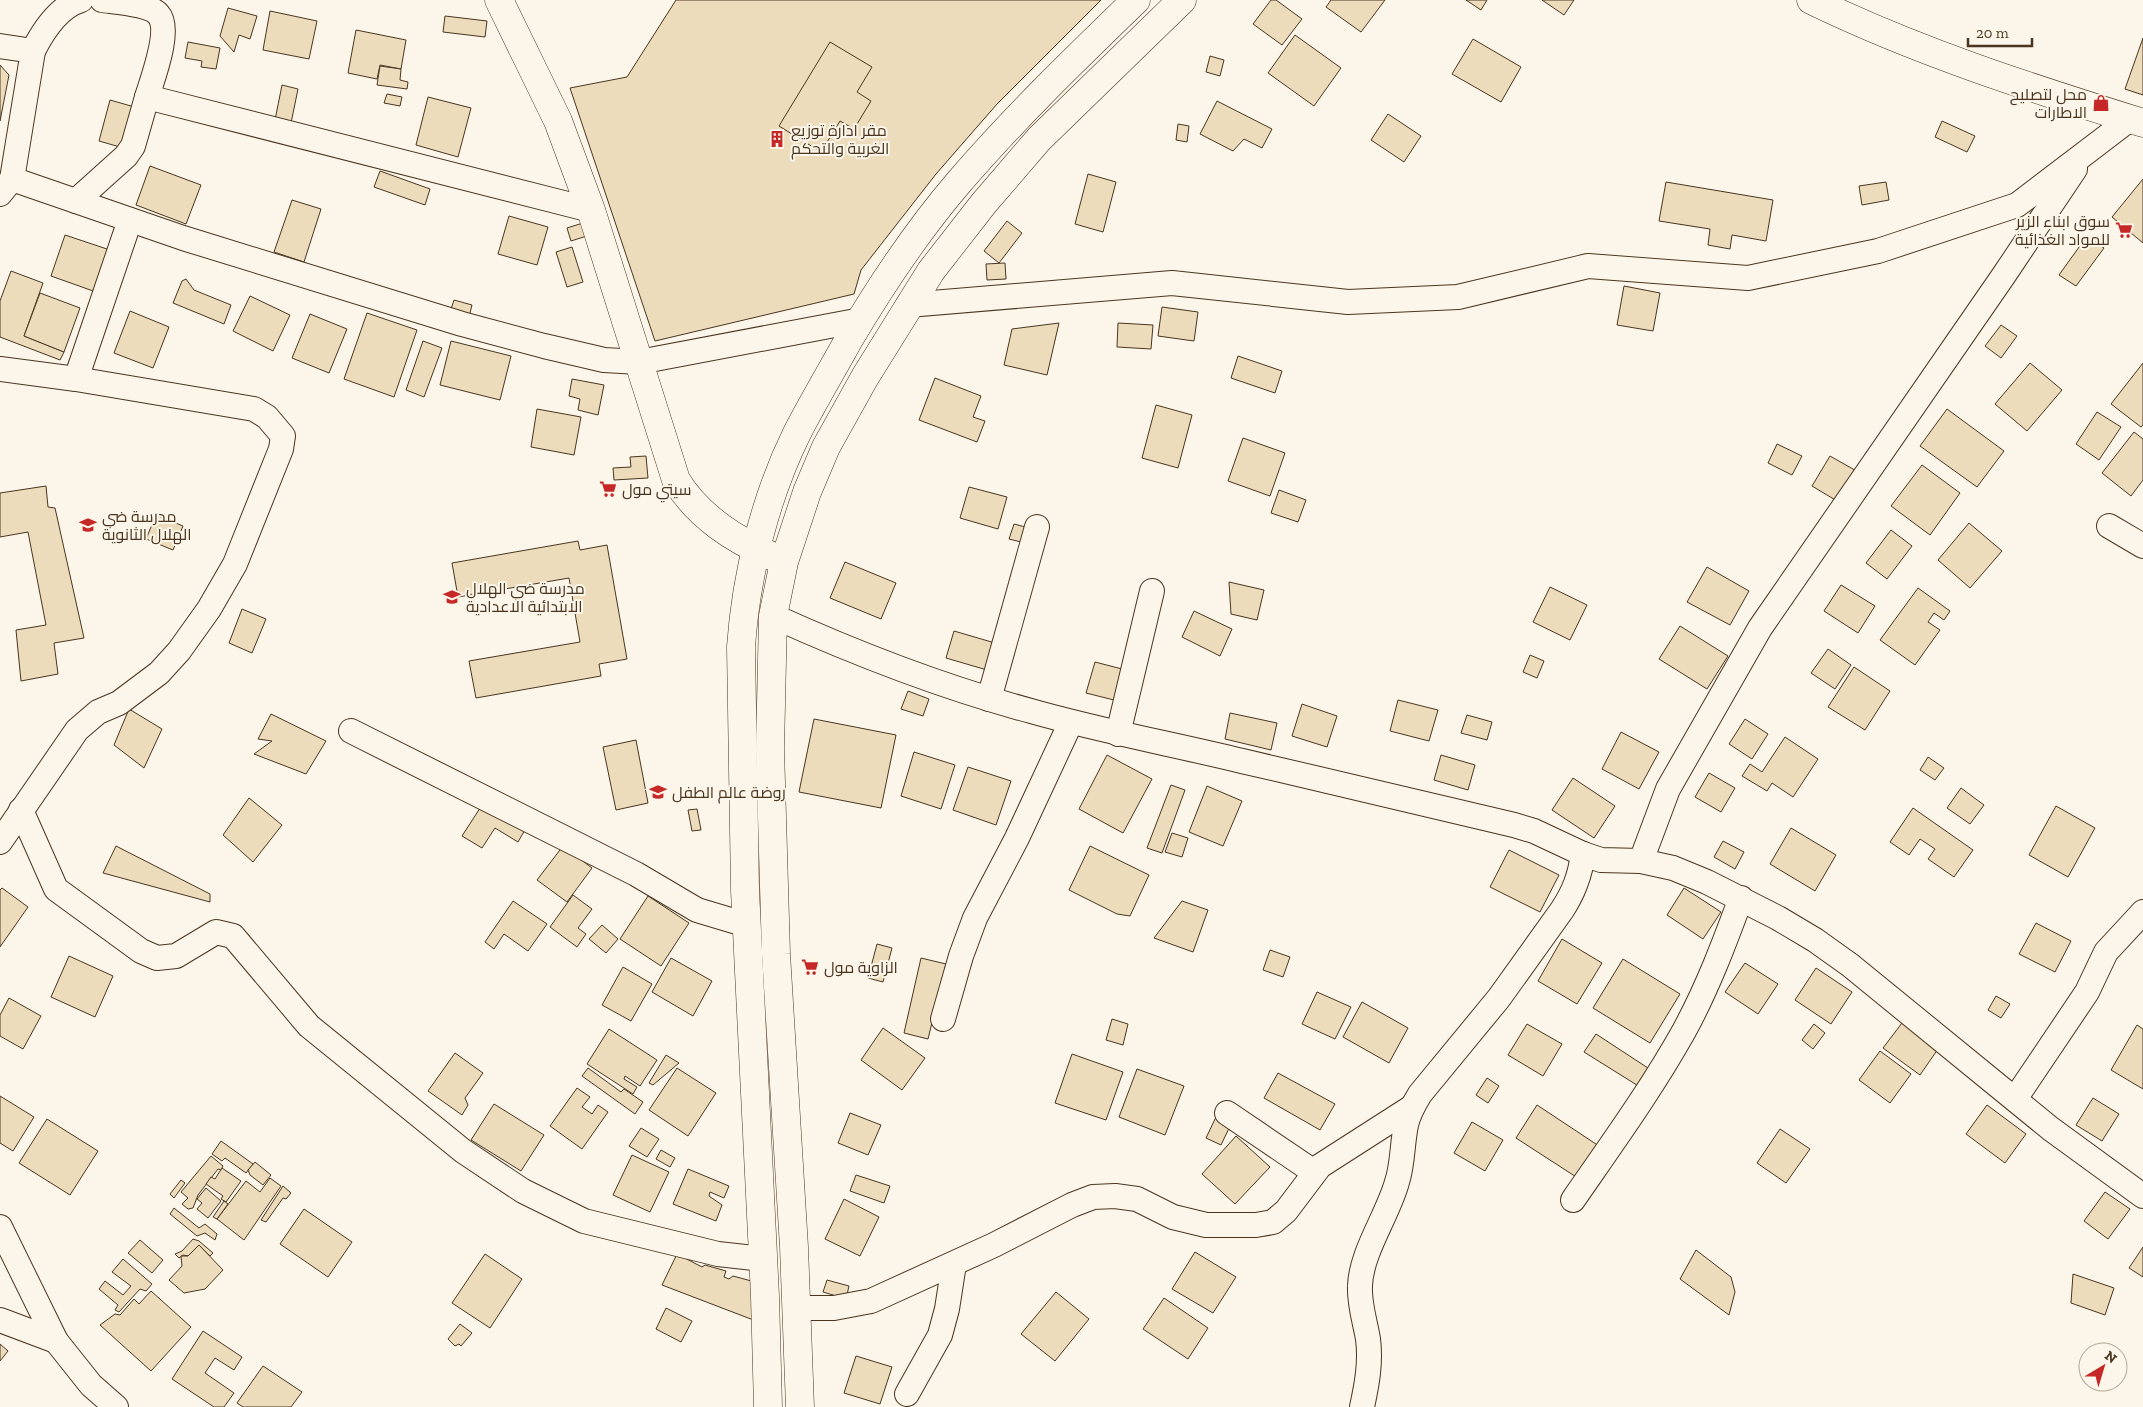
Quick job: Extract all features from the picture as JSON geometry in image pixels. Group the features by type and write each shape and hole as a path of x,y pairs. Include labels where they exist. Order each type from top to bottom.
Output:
{"main road":[{"path":"499,0 558,121 591,210 672,468 684,493 706,516 732,535 757,550 784,562"},
{"path":"768,1407 747,925 741,647 743,613 757,550 778,478 797,434 861,320 906,250 958,183 1034,99 1136,0"},
{"path":"800,1407 776,954 776,888 770,749 773,616 784,562 807,492 826,447 908,305 931,271 984,203 1039,139 1182,0"},
{"path":"1812,0 1892,36 1986,72 2136,121"},
{"path":"741,647 771,650"}],"street":[{"path":"81,0 69,6 47,25 33,51 6,186 76,201 183,238 462,324 604,360 639,362 861,320"},
{"path":"76,201 126,156 132,146 163,42 164,27 158,14 141,6 102,0"},
{"path":"0,46 33,51"},
{"path":"147,97 591,210"},
{"path":"908,305 1172,283 1348,302 1458,297 1588,266 1748,278 1878,251 2018,205 2086,153 2136,121"},
{"path":"1641,862 1668,789 1760,628 2086,153"},
{"path":"76,378 130,220"},
{"path":"0,369 76,378 254,409 267,417 283,436 281,448 234,564 209,609 159,673 119,703 98,712 77,730 0,842"},
{"path":"2109,526 2143,546"},
{"path":"989,699 1037,527"},
{"path":"1118,734 1152,591"},
{"path":"773,616 879,661 989,699 1071,722 1514,825 1547,836 1583,854 1601,860 1641,862 1672,868 1741,898 1815,940 1850,965 2091,1160 2143,1196"},
{"path":"943,1020 965,943 975,918 1017,838 1071,722"},
{"path":"351,731 636,874 697,910 747,925"},
{"path":"21,810 56,889 141,951 158,958 176,956 216,932 233,936 309,1026 463,1151 522,1191 584,1221 718,1254 763,1260"},
{"path":"1362,1407 1368,1376 1369,1358 1368,1340 1360,1303 1363,1266 1398,1181 1406,1125 1412,1107 1420,1094 1499,998 1571,896 1578,881 1583,854"},
{"path":"1573,1200 1643,1099 1685,1030 1719,957 1741,898"},
{"path":"2015,1099 2087,992 2106,952 2143,912"},
{"path":"796,1308 834,1308 862,1304 954,1264 1072,1205 1093,1197 1115,1196 1138,1199 1173,1217 1206,1225 1265,1225 1280,1217 1314,1172 1328,1160 1412,1107"},
{"path":"1227,1113 1314,1172"},
{"path":"0,1227 56,1341 90,1385 116,1407"},
{"path":"907,1394 940,1335 954,1264"},
{"path":"0,1320 56,1341"}],"building":[{"name":"مقر ادارة توزيع الغربية والتحكم","path":"676,0 1101,0 997,104 936,174 861,270 854,294 655,341 570,88 627,77"},
{"path":"1271,0 1276,0 1302,19 1282,45 1253,24"},
{"path":"1331,0 1385,0 1361,32 1326,7"},
{"path":"1466,0 1487,0 1481,10"},
{"path":"1542,0 1574,0 1564,15"},
{"path":"228,8 257,16 250,39 239,35 234,52 220,36"},
{"path":"270,11 317,21 309,59 263,50"},
{"path":"445,16 487,21 485,37 443,32"},
{"path":"356,30 406,40 401,69 380,65 377,79 348,73"},
{"path":"1295,35 1341,68 1314,106 1268,73"},
{"path":"2143,38 2143,95 2125,89"},
{"path":"1473,39 1521,67 1501,102 1452,74"},
{"path":"188,42 220,48 216,69 201,67 202,61 185,58"},
{"path":"830,42 872,67 857,92 871,101 854,129 840,121 821,152 779,126"},
{"path":"1210,56 1224,60 1220,76 1206,72"},
{"path":"0,65 9,75 0,121"},
{"path":"380,66 401,69 400,80 408,82 407,89 377,85"},
{"path":"282,85 298,89 291,123 275,120"},
{"path":"387,94 402,97 400,106 384,103"},
{"path":"428,97 471,108 458,157 416,145"},
{"path":"110,100 138,108 127,149 99,141"},
{"path":"1217,101 1272,129 1262,148 1244,139 1233,151 1200,134"},
{"path":"1388,114 1421,136 1404,162 1371,140"},
{"path":"1942,121 1975,136 1967,152 1935,137"},
{"path":"1178,124 1189,126 1187,142 1176,140"},
{"path":"150,166 201,185 186,224 136,205"},
{"path":"380,171 430,189 425,205 374,187"},
{"path":"1088,174 1116,182 1103,232 1075,224"},
{"path":"2143,179 2143,243 2112,217"},
{"path":"1666,182 1773,200 1766,241 1732,235 1730,249 1708,245 1710,229 1659,221"},
{"path":"1886,182 1889,200 1862,205 1859,186"},
{"path":"292,200 321,209 304,262 274,252"},
{"path":"509,216 548,227 537,265 498,254"},
{"path":"1007,221 1022,233 999,263 984,251"},
{"path":"586,222 590,235 571,241 567,228"},
{"path":"65,235 110,250 96,292 51,276"},
{"path":"2087,236 2104,248 2076,286 2059,275"},
{"path":"572,247 583,282 567,287 556,252"},
{"path":"1005,263 1006,279 987,280 986,264"},
{"path":"11,271 43,283 24,336 64,352 60,360 0,337 0,301"},
{"path":"186,279 194,290 231,305 224,324 173,303 182,281"},
{"path":"1624,286 1660,293 1653,331 1617,325"},
{"path":"40,293 80,308 64,352 24,336"},
{"path":"250,296 290,315 273,351 233,331"},
{"path":"454,300 472,305 469,317 450,312"},
{"path":"1162,307 1198,312 1194,341 1158,336"},
{"path":"130,311 169,327 153,368 114,353"},
{"path":"367,313 417,330 394,397 344,379"},
{"path":"310,314 347,329 329,373 292,358"},
{"path":"1059,323 1047,375 1004,365 1012,329"},
{"path":"1118,323 1153,325 1151,349 1117,347"},
{"path":"2001,325 2017,336 2001,358 1985,346"},
{"path":"423,341 442,348 424,397 406,390"},
{"path":"451,341 511,356 500,400 440,385"},
{"path":"1238,356 1282,371 1275,393 1231,378"},
{"path":"2030,363 2062,390 2027,431 1995,404"},
{"path":"2143,363 2143,425 2141,427 2111,404"},
{"path":"935,378 981,396 973,417 985,421 977,442 919,420"},
{"path":"572,379 604,385 598,415 578,410 580,399 569,396"},
{"path":"1156,405 1192,415 1178,468 1142,458"},
{"path":"537,409 581,417 574,455 531,447"},
{"path":"1947,409 2004,451 1977,487 1920,446"},
{"path":"2097,412 2121,427 2099,460 2076,444"},
{"path":"2134,432 2143,439 2143,480 2131,496 2102,473"},
{"path":"1243,438 1285,453 1270,496 1228,481"},
{"path":"1777,444 1802,456 1792,475 1768,463"},
{"path":"646,456 648,478 614,480 613,468 631,467 630,457"},
{"path":"1830,456 1860,473 1842,504 1812,486"},
{"path":"1922,465 1960,493 1930,535 1891,506"},
{"path":"46,486 48,507 55,508 84,638 54,643 58,674 21,681 16,630 46,625 28,532 0,537 0,493"},
{"path":"969,487 1007,497 998,529 960,518"},
{"path":"1279,490 1306,500 1298,522 1271,513"},
{"path":"156,515 183,526 173,550 146,539"},
{"path":"1969,523 2002,551 1970,588 1938,560"},
{"path":"1014,524 1033,529 1029,544 1009,539"},
{"path":"1891,530 1912,546 1887,579 1866,563"},
{"path":"578,541 580,550 607,545 627,659 599,664 601,676 476,698 469,661 580,642 569,578 458,597 452,563"},
{"path":"845,562 896,583 881,619 830,598"},
{"path":"1707,567 1749,591 1730,625 1687,602"},
{"path":"1229,582 1264,590 1257,620 1231,614"},
{"path":"1841,585 1875,606 1858,633 1824,611"},
{"path":"1550,587 1587,605 1570,640 1533,622"},
{"path":"1918,588 1950,611 1944,620 1934,613 1928,622 1940,630 1915,665 1880,640"},
{"path":"242,609 266,619 252,653 229,643"},
{"path":"1194,611 1232,629 1220,656 1182,637"},
{"path":"1680,626 1728,656 1707,689 1659,659"},
{"path":"954,631 995,643 987,670 946,658"},
{"path":"1828,649 1851,665 1835,689 1811,673"},
{"path":"1530,655 1544,661 1537,678 1523,672"},
{"path":"1095,662 1122,669 1114,700 1086,693"},
{"path":"1854,667 1890,691 1865,730 1828,707"},
{"path":"908,691 929,699 923,716 901,709"},
{"path":"1398,700 1438,710 1429,741 1390,731"},
{"path":"1302,704 1337,716 1327,747 1292,736"},
{"path":"129,709 162,729 144,768 114,745"},
{"path":"1230,713 1277,723 1271,750 1225,739"},
{"path":"271,714 326,741 306,774 254,754 272,741 258,739"},
{"path":"1467,715 1492,722 1487,740 1461,733"},
{"path":"814,719 896,735 881,808 799,792"},
{"path":"1745,719 1768,734 1752,759 1729,744"},
{"path":"1621,732 1659,752 1639,789 1602,769"},
{"path":"1785,737 1818,759 1793,797 1772,783 1767,791 1742,776 1750,764 1762,772"},
{"path":"636,740 648,803 616,810 603,747"},
{"path":"914,752 955,765 941,809 901,796"},
{"path":"1107,755 1152,779 1123,833 1079,809"},
{"path":"1441,755 1475,765 1468,790 1434,780"},
{"path":"1928,757 1944,768 1935,780 1920,770"},
{"path":"968,767 1011,781 996,825 953,810"},
{"path":"1709,773 1735,788 1721,812 1695,797"},
{"path":"1573,778 1615,806 1594,838 1552,810"},
{"path":"1171,785 1185,790 1162,853 1147,848"},
{"path":"1207,786 1242,801 1223,846 1189,832"},
{"path":"1961,788 1984,805 1970,824 1947,808"},
{"path":"249,798 282,825 253,862 223,835"},
{"path":"484,802 526,828 518,842 495,828 482,848 462,836"},
{"path":"2056,806 2095,828 2068,877 2029,855"},
{"path":"1913,808 1973,850 1954,877 1928,859 1935,849 1920,839 1909,855 1890,842"},
{"path":"697,809 701,830 692,831 688,810"},
{"path":"1791,828 1836,855 1815,891 1770,864"},
{"path":"1172,833 1188,838 1182,857 1165,852"},
{"path":"1723,841 1744,852 1735,869 1714,857"},
{"path":"116,846 210,894 210,902 103,873"},
{"path":"563,846 592,868 567,902 537,880"},
{"path":"1090,846 1149,875 1130,916 1117,914 1069,890"},
{"path":"1509,850 1559,875 1540,912 1490,887"},
{"path":"2,888 28,907 0,947 0,890"},
{"path":"1684,888 1721,912 1703,939 1667,915"},
{"path":"573,895 592,909 578,928 586,934 577,947 550,927"},
{"path":"648,896 689,923 661,966 620,939"},
{"path":"513,901 547,924 528,951 504,934 494,949 485,942"},
{"path":"1182,901 1208,910 1193,952 1154,938"},
{"path":"2036,923 2071,941 2055,972 2019,954"},
{"path":"602,925 618,939 606,953 589,939"},
{"path":"1562,939 1602,963 1577,1004 1538,981"},
{"path":"877,944 892,948 883,982 868,978"},
{"path":"1270,950 1290,957 1283,977 1263,970"},
{"path":"69,956 113,976 95,1017 51,997"},
{"path":"671,958 712,981 693,1016 652,992"},
{"path":"921,958 946,964 928,1039 904,1033"},
{"path":"1623,959 1680,994 1650,1043 1593,1008"},
{"path":"1745,963 1778,984 1758,1014 1725,992"},
{"path":"623,967 652,984 631,1021 602,1005"},
{"path":"1816,968 1852,992 1831,1024 1795,1000"},
{"path":"1317,992 1351,1007 1335,1039 1302,1024"},
{"path":"1996,996 2010,1004 2001,1018 1988,1010"},
{"path":"9,998 41,1016 23,1049 0,1036 0,1015"},
{"path":"1362,1002 1408,1028 1389,1063 1343,1037"},
{"path":"1112,1019 1128,1024 1123,1045 1106,1040"},
{"path":"1902,1023 1938,1049 1920,1075 1883,1048"},
{"path":"1527,1024 1562,1044 1543,1076 1508,1055"},
{"path":"1814,1024 1825,1033 1813,1049 1802,1040"},
{"path":"2137,1025 2143,1029 2143,1089 2111,1070"},
{"path":"883,1028 925,1058 902,1090 861,1060"},
{"path":"609,1029 657,1060 640,1086 625,1076 624,1079 637,1087 633,1094 587,1064"},
{"path":"1596,1034 1651,1070 1640,1087 1584,1052"},
{"path":"1880,1051 1911,1074 1890,1103 1859,1080"},
{"path":"455,1053 483,1073 465,1098 468,1105 462,1115 428,1091"},
{"path":"1072,1054 1123,1072 1106,1120 1055,1103"},
{"path":"666,1055 679,1063 653,1085 649,1083"},
{"path":"588,1068 621,1092 624,1089 643,1102 635,1114 582,1076"},
{"path":"677,1068 716,1093 688,1136 649,1110"},
{"path":"1137,1069 1184,1086 1165,1135 1119,1117"},
{"path":"1278,1073 1335,1104 1320,1130 1264,1098"},
{"path":"1487,1078 1499,1086 1488,1103 1476,1095"},
{"path":"577,1088 590,1097 582,1107 592,1114 598,1105 608,1112 582,1149 550,1126"},
{"path":"0,1096 34,1117 13,1151 0,1143"},
{"path":"2093,1098 2119,1114 2102,1141 2076,1125"},
{"path":"494,1104 544,1135 521,1171 471,1140"},
{"path":"1537,1105 1608,1152 1587,1184 1516,1138"},
{"path":"1987,1105 2026,1134 2005,1163 1966,1134"},
{"path":"850,1113 881,1125 868,1155 838,1143"},
{"path":"1216,1117 1231,1124 1221,1145 1206,1138"},
{"path":"47,1119 98,1151 70,1195 19,1163"},
{"path":"1472,1122 1503,1140 1485,1171 1454,1153"},
{"path":"641,1128 659,1139 647,1157 629,1146"},
{"path":"1780,1129 1810,1149 1786,1183 1757,1163"},
{"path":"1236,1136 1270,1167 1235,1204 1202,1174"},
{"path":"221,1141 253,1164 246,1173 225,1158 222,1161 212,1154"},
{"path":"661,1150 675,1158 670,1167 656,1159"},
{"path":"632,1155 669,1172 650,1212 613,1195"},
{"path":"211,1156 223,1166 221,1170 218,1169 198,1195 193,1208 188,1209 182,1204 188,1198 181,1192"},
{"path":"255,1162 271,1175 263,1185 250,1175 248,1170"},
{"path":"222,1168 241,1181 226,1202 221,1199 223,1196 206,1184 211,1177 215,1179"},
{"path":"688,1169 729,1186 724,1198 710,1192 709,1196 722,1205 716,1221 673,1204"},
{"path":"856,1175 890,1186 884,1203 850,1191"},
{"path":"270,1178 281,1186 244,1240 217,1219 246,1181 260,1192"},
{"path":"181,1180 185,1183 174,1198 170,1194"},
{"path":"283,1186 291,1193 286,1199 283,1198 266,1222 261,1220"},
{"path":"206,1188 221,1201 208,1218 197,1209 202,1203 197,1199"},
{"path":"2105,1192 2130,1209 2108,1239 2084,1221"},
{"path":"844,1199 879,1217 860,1256 825,1239"},
{"path":"224,1201 228,1204 217,1219 213,1217"},
{"path":"174,1208 199,1228 205,1224 217,1234 215,1240 205,1233 197,1236 170,1214"},
{"path":"304,1209 352,1242 328,1277 280,1244"},
{"path":"193,1239 199,1241 213,1253 210,1256 199,1245 188,1256 183,1255 179,1258 175,1254 182,1251"},
{"path":"140,1240 163,1260 152,1273 128,1253"},
{"path":"199,1245 223,1270 205,1289 184,1293 169,1280 182,1266 181,1256 188,1256"},
{"path":"2143,1247 2143,1277 2129,1268"},
{"path":"1696,1250 1731,1277 1735,1292 1729,1315 1680,1279"},
{"path":"1195,1252 1236,1277 1213,1313 1172,1289"},
{"path":"485,1254 522,1279 490,1328 452,1303"},
{"path":"677,1254 702,1267 705,1265 726,1271 724,1277 729,1279 733,1276 755,1282 756,1321 662,1285"},
{"path":"123,1259 152,1284 146,1291 140,1289 119,1312 115,1310 118,1305 99,1289 105,1281 123,1295 131,1286 112,1272"},
{"path":"2073,1274 2114,1288 2105,1315 2071,1303"},
{"path":"827,1280 849,1286 846,1299 823,1292"},
{"path":"151,1291 191,1327 151,1371 100,1325 115,1314 120,1315 134,1299 139,1304"},
{"path":"1056,1292 1089,1319 1055,1361 1021,1334"},
{"path":"1164,1298 1208,1328 1188,1359 1143,1329"},
{"path":"666,1308 692,1321 681,1342 656,1329"},
{"path":"460,1324 472,1333 461,1346 459,1344 455,1346 448,1339"},
{"path":"203,1331 242,1357 234,1370 215,1358 205,1373 234,1393 224,1407 214,1407 172,1379"},
{"path":"0,1344 8,1351 0,1361"},
{"path":"856,1356 892,1367 880,1404 844,1393"},
{"path":"263,1366 302,1392 291,1407 243,1407 237,1403"}],"place":[{"name":"محل لتصليح الاطارات","path":"2101,103"},
{"name":"مقر ادارة توزيع الغربية والتحكم","path":"777,139"},
{"name":"سوق ابناء الزير للمواد الغذائية","path":"2124,230"},
{"name":"سيتي مول","path":"608,489"},
{"name":"مدرسة ضي الهلال الثانوية","path":"88,525"},
{"name":"مدرسة ضي الهلال الابتدائية الاعدادية","path":"452,597"},
{"name":"روضة عالم الطفل","path":"658,792"},
{"name":"الزاوية مول","path":"810,967"}]}
